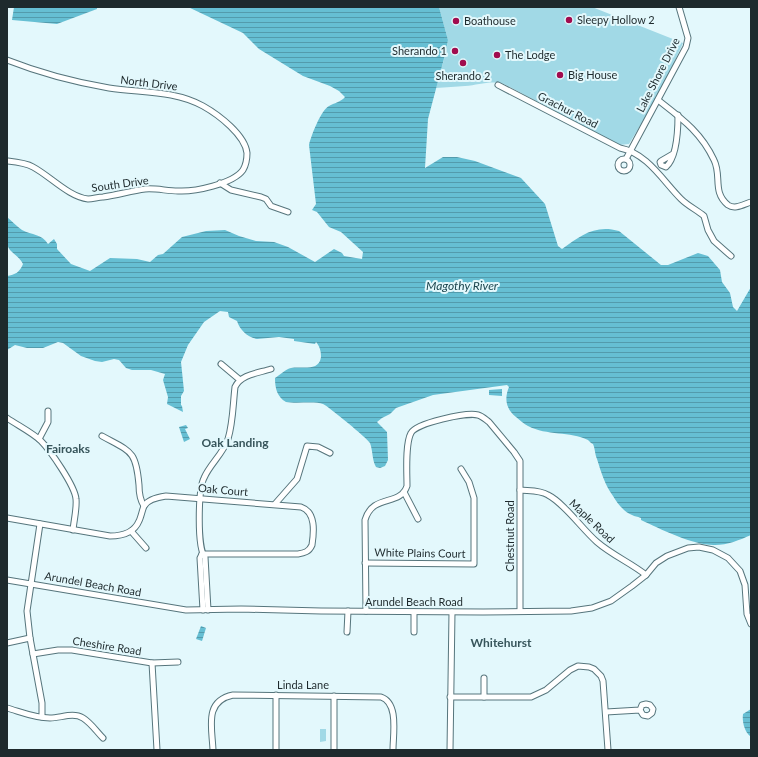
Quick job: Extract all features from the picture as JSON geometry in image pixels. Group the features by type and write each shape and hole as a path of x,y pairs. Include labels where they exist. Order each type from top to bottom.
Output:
{"street":[{"name":"Lake Shore Drive","path":"626,159 682,55 688,41 687,30 679,7"},
{"name":"North Drive","path":"7,60 39,72 68,80 110,88 170,94 204,106 238,132 246,147 247,160 243,170 235,178 220,184"},
{"name":"Grachur Road","path":"498,84 620,148 630,150"},
{"path":"658,100 696,131 714,159 718,171 718,189 723,200 734,207 751,202"},
{"path":"672,154 676,146 678,115"},
{"path":"630,150 648,162 688,205 704,216 708,230 714,241 731,256"},
{"name":"South Drive","path":"7,161 31,166 71,193 88,199 124,194 145,189 179,191 195,190 220,184"},
{"path":"220,184 231,190 266,199 272,206 288,212"},
{"path":"220,364 240,380"},
{"path":"206,610 200,558 202,554 199,498 201,486 204,478 225,446 230,429 235,387 240,380 272,369"},
{"path":"39,439 48,422 48,411"},
{"name":"Chestnut Road","path":"404,492 407,482 408,442 412,431 420,426 450,418 474,414 484,418 519,460 520,611"},
{"path":"7,418 39,439 50,451 75,492 76,502 73,530"},
{"path":"7,518 110,536 123,535 131,531 139,522 144,506 140,498 137,468 134,458 126,450 102,436"},
{"path":"275,504 297,479 307,446 318,447 330,453"},
{"name":"White Plains Court","path":"365,563 474,564 474,498 469,482 461,469"},
{"name":"Maple Road","path":"520,490 536,491 548,495 600,545 646,575"},
{"path":"366,611 365,520 368,513 376,504 399,496 404,492 418,519"},
{"name":"Oak Court","path":"144,506 151,500 161,497 199,498 301,507 308,510 313,519 313,541 311,549 308,551 298,554 202,554"},
{"path":"40,524 27,612 30,638 42,703 42,717"},
{"path":"131,531 146,548"},
{"name":"Arundel Beach Road","path":"7,580 178,609 414,612 571,611 592,608 614,599 646,575 662,558 671,553 688,548 706,548 721,554 735,564 743,577 747,614 751,624"},
{"path":"348,611 348,632"},
{"path":"414,612 414,632"},
{"path":"450,750 452,612"},
{"path":"7,643 30,638"},
{"name":"Cheshire Road","path":"33,654 58,650 72,650 152,663 178,662"},
{"path":"152,663 157,750"},
{"path":"450,697 533,696 546,690 574,668 583,666 589,667 598,672 603,681 608,750"},
{"path":"484,678 484,697"},
{"name":"Linda Lane","path":"213,750 211,717 214,706 219,701 233,695 276,695 376,696 388,700 393,713 393,750"},
{"path":"276,695 276,750"},
{"path":"334,696 334,750"},
{"path":"7,708 50,718 69,715 78,716 87,721 103,738"},
{"path":"606,712 640,710"}],"shaded area":[{"path":"439,7 592,7 683,43 660,93 629,144 619,145 504,84 489,83 436,88 448,40"},
{"path":"320,729 326,729 326,741 320,742"}],"water":[{"path":"14,7 97,7 97,9 57,24 12,20"},
{"name":"Magothy River","path":"188,7 439,7 448,40 428,119 425,168 443,157 457,157 475,161 521,178 545,204 558,246 562,249 588,232 610,229 619,231 661,265 668,265 698,253 708,256 720,270 722,282 730,293 733,307 737,311 751,287 751,535 729,543 707,545 688,540 629,514 615,499 608,487 600,469 593,444 581,437 543,431 525,424 510,411 508,407 506,400 509,387 507,385 433,395 396,408 390,414 377,422 387,432 388,460 385,466 380,468 376,467 372,449 368,440 332,410 320,403 286,402 280,398 277,392 275,378 283,372 291,368 314,367 320,362 320,351 316,342 315,344 279,337 257,339 250,337 244,333 237,321 229,317 228,312 220,311 204,322 188,345 181,362 184,391 181,396 183,412 167,404 168,397 163,380 165,374 151,370 132,370 126,368 119,360 114,359 102,362 95,361 81,356 63,343 58,342 43,348 27,348 15,345 7,350 7,276 17,273 23,264 8,247 6,239 7,217 22,230 40,236 48,244 54,239 57,244 57,249 71,264 90,271 110,258 137,259 150,262 158,255 163,254 182,237 206,231 225,230 256,241 274,242 288,247 315,262 334,249 342,253 344,256 362,259 363,252 341,232 329,227 317,212 312,210 316,204 309,145 310,141 326,108 345,97 339,91 303,76 259,49 243,33"},
{"path":"502,389 502,396 489,395 489,390"},
{"path":"186,425 188,428 185,429 190,439 184,442 179,427"},
{"path":"201,626 206,628 202,641 196,639"},
{"path":"751,709 751,737 745,729 743,714"}],"place":[{"name":"Sleepy Hollow 2","path":"569,20"},
{"name":"Boathouse","path":"456,21"},
{"name":"Sherando 1","path":"455,51"},
{"name":"The Lodge","path":"497,55"},
{"name":"Sherando 2","path":"463,63"},
{"name":"Big House","path":"560,75"}],"district":[{"name":"Oak Landing","path":"235,443"},
{"name":"Fairoaks","path":"68,449"},
{"name":"Whitehurst","path":"501,643"}]}
